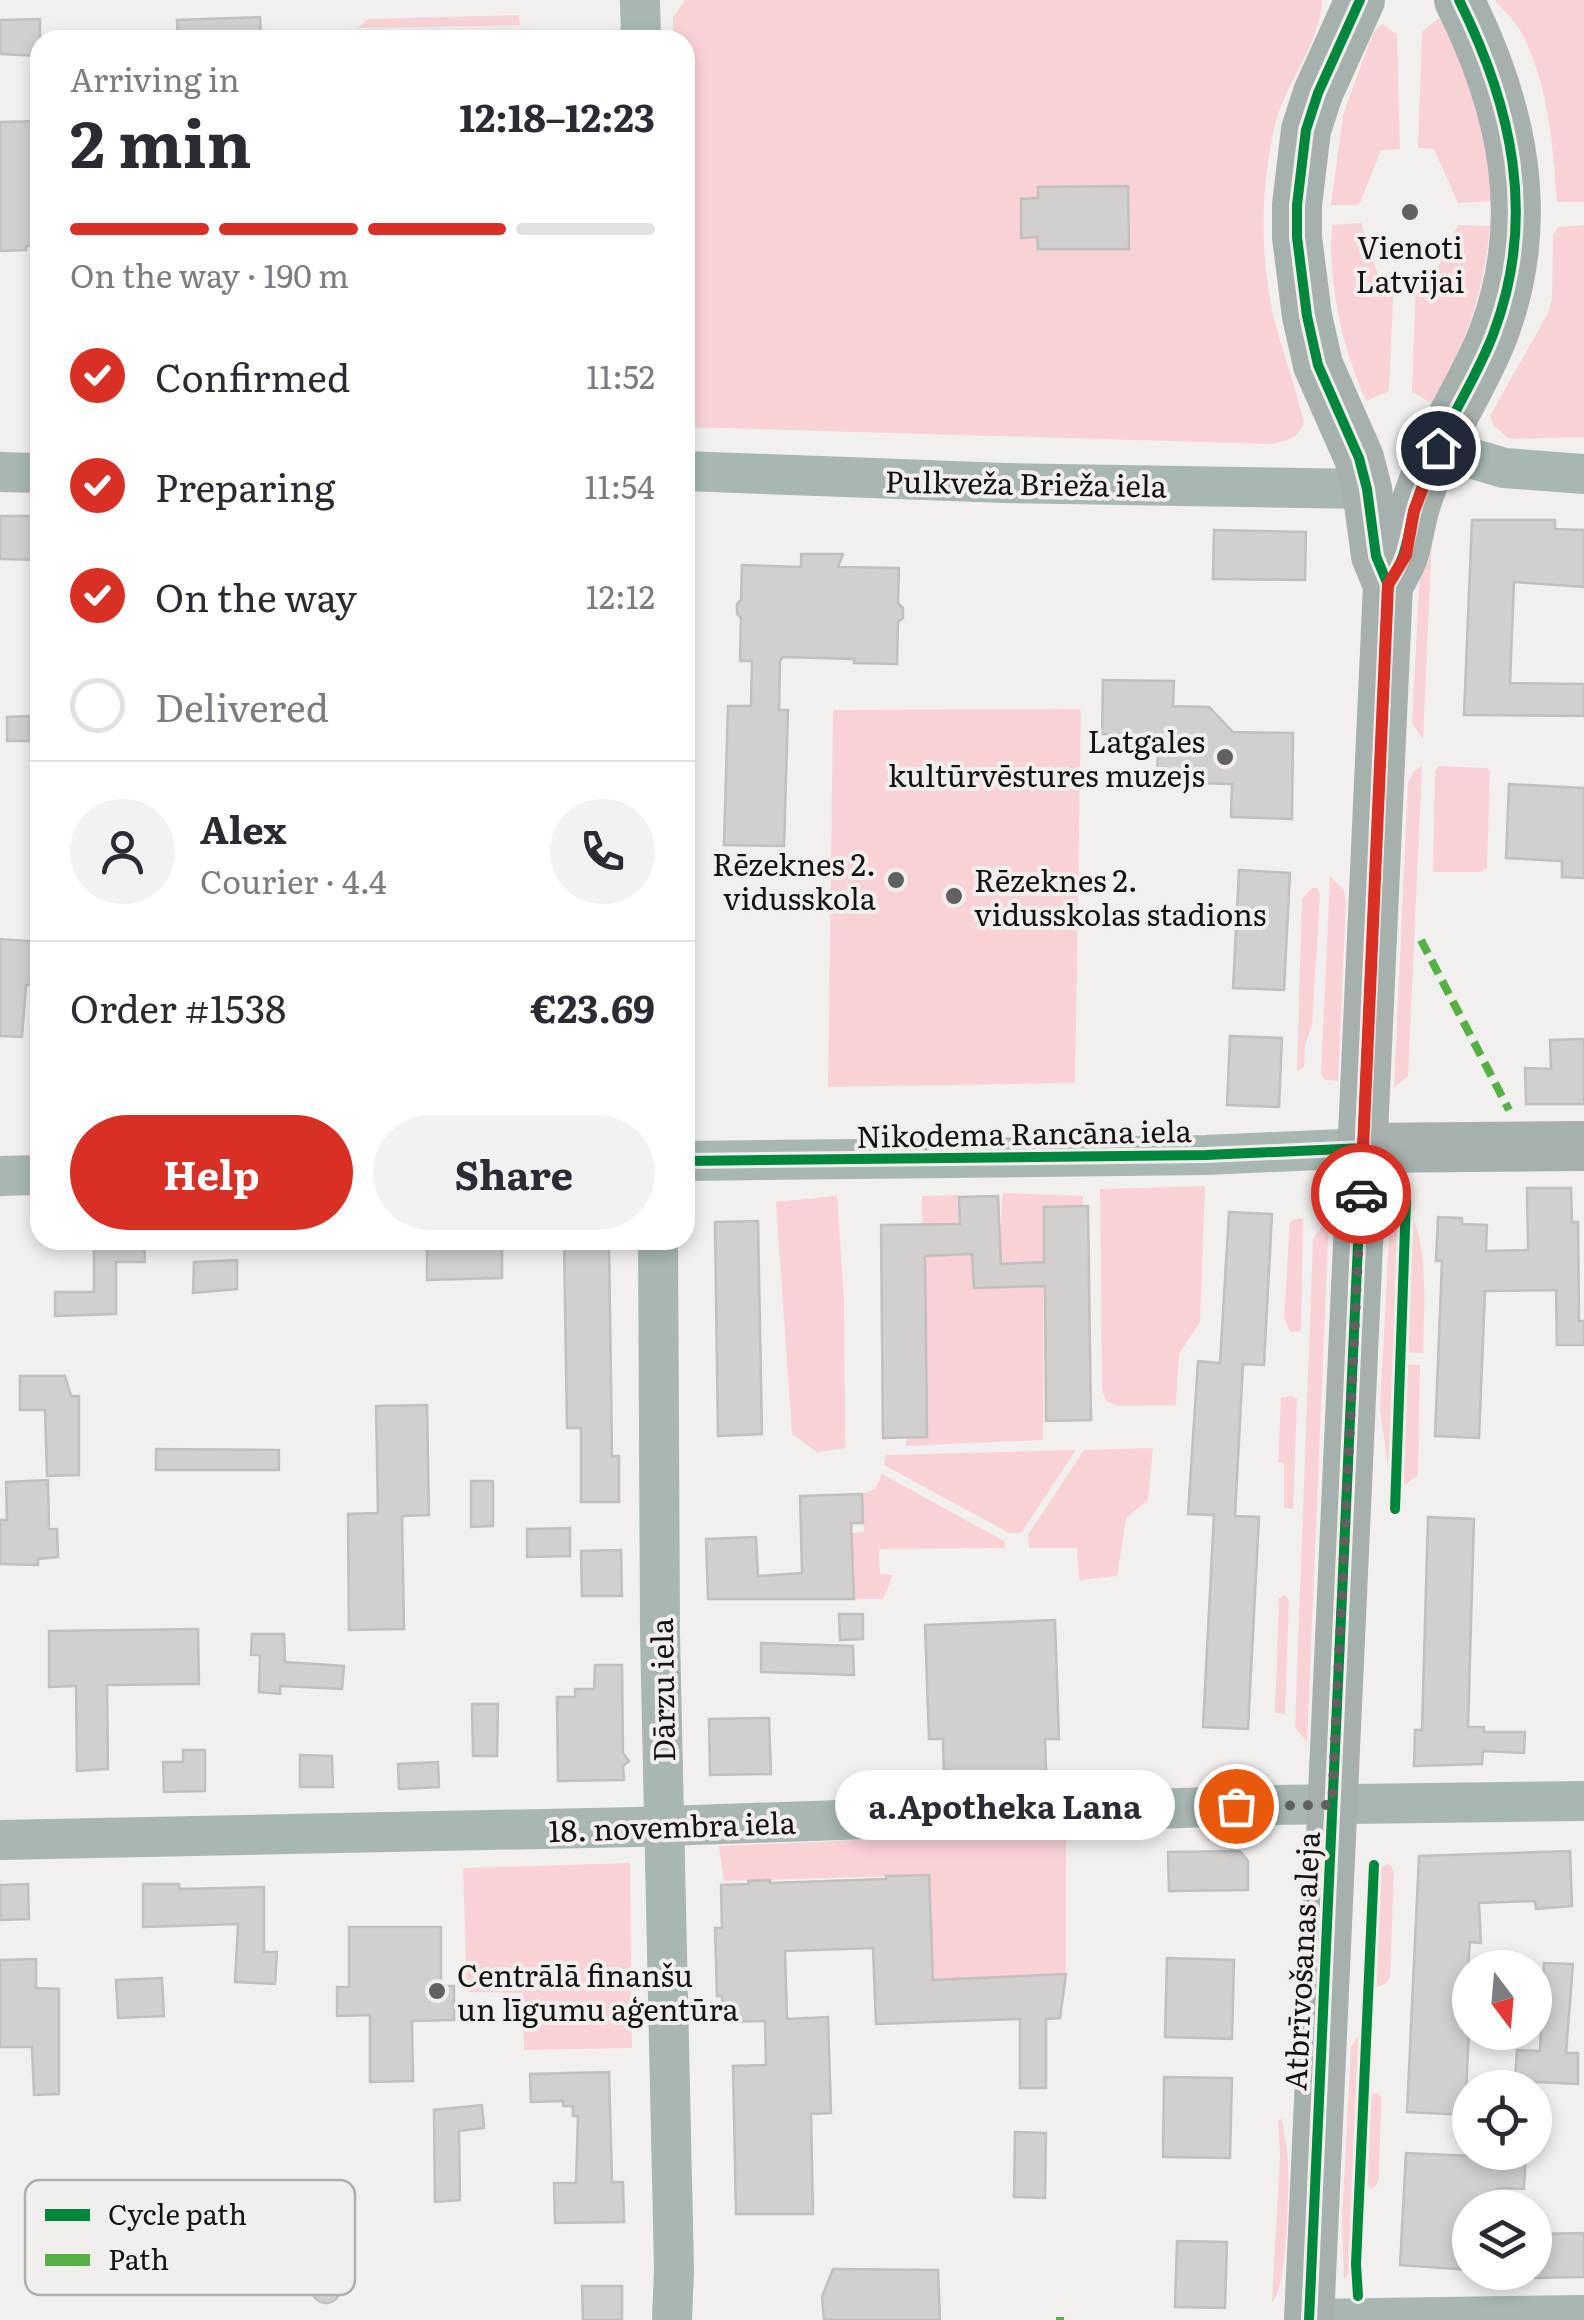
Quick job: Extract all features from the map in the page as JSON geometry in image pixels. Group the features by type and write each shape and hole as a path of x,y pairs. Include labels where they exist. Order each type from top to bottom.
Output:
{"main road":[{"name":"Atbrīvošanas aleja","path":"1310,2319 1388,585 1376,556 1359,458 1318,365 1307,316 1297,238 1297,204 1306,130 1318,93 1360,0"},
{"name":"Atbrīvošanas aleja","path":"1388,585 1406,555 1414,511 1438,448 1494,333 1510,269 1515,178 1505,112 1480,43 1459,0"},
{"path":"1344,426 1396,447 1438,448"},
{"name":"Nikodema Rancāna iela","path":"1364,1148 1584,1146"}],"street":[{"path":"640,0 640,30"},
{"path":"1438,448 1504,468 1584,474"},
{"name":"Pulkveža Brieža iela","path":"695,471 1005,483 1367,489"},
{"path":"0,472 30,473"},
{"name":"Nikodema Rancāna iela","path":"695,1162 1206,1155 1364,1148"},
{"path":"0,1176 30,1175"},
{"name":"Dārzu iela","path":"658,1250 660,1634 672,2320"},
{"name":"18. novembra iela","path":"0,1840 1584,1800"},
{"path":"1310,2319 1584,2315"}],"shaded area":[{"path":"685,0 1322,0 1310,45 1276,121 1264,197 1264,250 1270,301 1304,422 1299,432 1271,444 695,427 695,30 673,30 673,17"},
{"path":"1494,0 1584,0 1584,202 1557,202 1551,136 1537,70 1520,30"},
{"path":"519,15 520,25 358,28 368,19"},
{"path":"1439,18 1472,82 1483,129 1492,201 1458,203 1434,149 1418,148 1422,32"},
{"path":"1383,24 1397,35 1400,149 1381,150 1359,205 1331,205 1343,115 1370,41"},
{"path":"1361,223 1378,275 1394,277 1389,391 1366,401 1338,315 1331,248 1332,225"},
{"path":"1458,225 1490,226 1487,250 1478,296 1463,340 1431,403 1412,392 1416,277 1433,278"},
{"path":"1584,225 1584,437 1509,439 1493,425 1490,416 1548,313 1552,300 1553,235 1558,227"},
{"path":"1432,535 1423,739 1412,723 1419,587"},
{"name":"Rēzeknes 2. vidusskolas stadions","path":"1081,709 1075,1083 828,1087 833,710"},
{"path":"1422,766 1408,1076 1394,1088 1408,782"},
{"path":"1439,766 1487,768 1490,772 1487,868 1481,872 1433,872 1435,771"},
{"path":"1330,876 1344,890 1346,902 1338,1081 1325,1080 1321,1075"},
{"path":"1312,888 1320,894 1312,1025 1305,1045 1304,1067 1297,1071 1302,899"},
{"path":"1205,1186 1200,1322 1179,1354 1176,1405 1121,1406 1107,1402 1102,1390 1100,1189"},
{"path":"1003,1193 1083,1196 1083,1206 1044,1207 1043,1440 906,1446 907,1438 927,1437 922,1196 959,1195 960,1227 954,1255 972,1254 971,1238 1000,1236"},
{"path":"837,1196 844,1299 845,1448 817,1452 792,1434 776,1202"},
{"path":"1329,1217 1307,1742 1295,1727 1313,1239"},
{"path":"1303,1218 1301,1331 1290,1332 1284,1317 1290,1221"},
{"path":"1390,1219 1400,1223 1388,1468 1380,1408"},
{"path":"1414,1220 1423,1267 1423,1353 1407,1352 1408,1229"},
{"path":"1405,1364 1420,1365 1418,1475 1405,1485 1399,1484"},
{"path":"1281,1398 1297,1399 1293,1509 1284,1508 1284,1464 1278,1462"},
{"path":"1153,1448 1148,1500 1126,1518 1117,1576 1079,1580 1077,1548 1029,1548 1028,1535 1084,1450"},
{"path":"1076,1450 1021,1533 1009,1533 884,1465 886,1455"},
{"path":"882,1474 1004,1541 1006,1548 879,1549 880,1574 893,1575 883,1599 854,1599 852,1533 864,1532 862,1494 875,1489"},
{"path":"1285,1595 1289,1600 1285,1714 1275,1713 1279,1598"},
{"path":"1066,1831 1066,1974 931,1980 928,1875 724,1881 719,1846"},
{"path":"630,1863 632,2048 524,2050 523,1993 467,1992 463,1868"},
{"path":"1387,1864 1394,1872 1390,1977 1386,1984 1376,1987 1381,1867"},
{"path":"1363,2029 1350,2271 1344,2281 1342,2219 1351,2047"},
{"path":"1378,2093 1379,2179 1370,2188 1365,2181 1369,2099 1370,2094"},
{"path":"1282,2119 1288,2159 1287,2216 1281,2279 1272,2302 1280,2157 1278,2120"}],"building":[{"path":"260,17 261,30 178,30 177,20"},
{"path":"40,19 40,30 30,30 30,56 0,54 0,20"},
{"path":"30,121 30,246 26,250 0,251 0,122"},
{"path":"1128,186 1129,249 1038,249 1037,237 1021,238 1021,199 1038,198 1038,187"},
{"path":"0,516 30,516 30,560 0,559"},
{"path":"1472,520 1555,520 1555,529 1584,530 1584,587 1514,582 1510,683 1584,684 1584,716 1464,715"},
{"path":"1214,530 1306,532 1305,580 1213,579"},
{"path":"801,554 843,554 838,567 899,568 898,603 903,608 903,618 898,622 897,664 783,657 779,710 788,710 784,846 724,845 728,706 751,706 752,661 740,661 741,618 737,614 742,565 801,567"},
{"name":"Latgales kultūrvēstures muzejs","path":"1103,680 1174,681 1173,706 1209,707 1233,732 1293,733 1292,819 1231,817 1232,784 1157,782 1158,745 1136,744 1136,735 1102,734"},
{"path":"30,716 30,741 7,741 7,717"},
{"path":"1509,784 1584,788 1584,878 1562,877 1562,861 1506,858"},
{"path":"1239,870 1290,873 1284,990 1233,988"},
{"path":"0,939 30,941 30,985 26,985 22,1037 0,1036"},
{"path":"1230,1036 1282,1038 1279,1107 1227,1105"},
{"path":"1584,1039 1584,1104 1526,1104 1525,1068 1551,1069 1550,1040"},
{"path":"1527,1188 1571,1188 1572,1222 1578,1222 1579,1321 1584,1321 1584,1345 1557,1345 1556,1290 1485,1291 1479,1438 1435,1436 1442,1261 1436,1261 1438,1217 1462,1218 1462,1224 1487,1225 1486,1251 1528,1250"},
{"path":"998,1196 1001,1264 1044,1262 1044,1207 1088,1206 1091,1420 1046,1421 1045,1286 974,1288 972,1254 925,1256 927,1437 883,1438 881,1225 960,1224 959,1197"},
{"path":"1229,1212 1272,1214 1264,1365 1243,1364 1235,1516 1259,1517 1248,1729 1203,1727 1214,1515 1188,1514 1198,1361 1220,1363"},
{"path":"758,1221 762,1434 718,1436 715,1222"},
{"path":"94,1250 144,1250 145,1262 116,1262 116,1314 55,1316 55,1292 94,1292"},
{"path":"427,1250 502,1250 502,1278 427,1280"},
{"path":"564,1250 609,1250 612,1456 619,1456 619,1502 581,1502 581,1428 567,1428"},
{"path":"237,1260 237,1289 193,1293 194,1262"},
{"path":"20,1376 65,1376 71,1396 79,1396 79,1475 47,1476 45,1410 20,1410"},
{"path":"427,1405 429,1515 402,1516 404,1629 349,1630 348,1514 378,1513 376,1406"},
{"path":"156,1449 279,1450 279,1470 156,1470"},
{"path":"48,1480 49,1529 57,1529 58,1557 38,1559 38,1565 0,1564 0,1520 7,1520 6,1482"},
{"path":"471,1481 493,1481 493,1526 471,1527"},
{"path":"862,1494 863,1523 851,1523 854,1599 708,1599 706,1539 756,1537 758,1576 802,1573 800,1496"},
{"path":"1428,1517 1474,1519 1468,1727 1484,1727 1484,1732 1525,1732 1524,1753 1483,1751 1482,1764 1414,1766 1415,1730 1422,1730"},
{"path":"570,1528 570,1556 527,1557 527,1529"},
{"path":"621,1550 622,1596 582,1596 581,1551"},
{"path":"839,1614 863,1614 863,1639 840,1640"},
{"path":"1055,1620 1059,1739 1045,1739 1046,1771 944,1775 943,1739 929,1739 925,1625"},
{"path":"198,1629 199,1684 107,1685 108,1769 77,1771 76,1686 49,1687 49,1631"},
{"path":"252,1634 284,1634 285,1662 344,1666 342,1689 280,1686 280,1694 259,1692 260,1655 251,1655"},
{"path":"761,1643 853,1646 854,1675 761,1672"},
{"path":"595,1665 622,1665 623,1753 629,1761 623,1766 624,1780 558,1781 557,1697 575,1697 575,1689 594,1689"},
{"path":"472,1704 498,1704 497,1756 473,1756"},
{"path":"769,1718 771,1774 710,1775 709,1719"},
{"path":"183,1750 205,1750 205,1791 164,1792 163,1762 183,1762"},
{"path":"300,1755 332,1756 333,1787 300,1787"},
{"path":"438,1762 439,1787 399,1789 398,1764"},
{"path":"1240,1851 1248,1861 1248,1890 1169,1891 1168,1852"},
{"path":"1570,1851 1572,1906 1536,1909 1535,1901 1479,1903 1481,1943 1470,1942 1469,1950 1452,1950 1452,2050 1468,2050 1467,2070 1452,2070 1452,2114 1407,2112 1419,1856"},
{"path":"929,1875 933,1980 1066,1974 1060,2018 1046,2019 1046,2088 1020,2088 1020,2019 876,2024 873,1948 785,1951 787,2019 828,2017 831,2113 811,2114 813,2214 736,2214 733,2066 766,2065 765,2021 723,2022 722,1996 717,1996 715,1928 722,1928 721,1885"},
{"path":"28,1884 29,1919 0,1920 0,1885"},
{"path":"143,1884 179,1884 179,1889 264,1887 264,1952 277,1952 275,1984 235,1982 238,1924 143,1927"},
{"path":"349,1927 441,1927 441,1986 454,1986 454,2020 412,2021 413,2081 370,2082 370,2015 337,2016 337,1987 349,1987"},
{"path":"1167,1958 1234,1960 1232,2039 1165,2037"},
{"path":"36,1959 36,1988 59,1989 59,2094 34,2095 32,2047 0,2047 0,1960"},
{"path":"1552,1963 1573,1964 1566,2053 1578,2053 1578,2084 1552,2083 1552,2070 1516,2070 1517,2050 1552,2050"},
{"path":"162,1978 164,2016 118,2018 116,1980"},
{"path":"609,2072 612,2182 623,2182 624,2222 555,2223 554,2183 576,2183 578,2116 573,2116 573,2106 563,2106 563,2101 531,2102 530,2074"},
{"path":"1164,2077 1232,2078 1230,2158 1163,2157"},
{"path":"482,2105 484,2128 459,2131 460,2200 435,2202 434,2110"},
{"path":"1015,2132 1046,2133 1045,2198 1014,2197"},
{"path":"1406,2153 1452,2155 1452,2170 1525,2170 1524,2189 1452,2190 1452,2269 1400,2265"},
{"path":"1584,2233 1584,2277 1552,2278 1552,2234"},
{"path":"1177,2241 1227,2242 1225,2308 1175,2307"},
{"path":"833,2269 938,2270 940,2320 824,2320 822,2297"},
{"path":"582,2286 622,2286 622,2320 583,2320"},
{"path":"314,2295 338,2295 326,2303"}],"marked path":[{"path":"1421,940 1509,1110"}],"cycle path":[{"path":"1309,2320 1388,585 1376,556 1359,458 1318,365 1307,316 1297,205 1306,130 1318,93 1360,0"},
{"path":"1388,585 1402,558 1430,465 1494,332 1514,247 1516,204 1505,121 1493,80 1459,0"},
{"path":"695,1161 1206,1155 1364,1148"},
{"path":"1395,1509 1406,1201"},
{"path":"1358,2296 1356,2264 1374,1865"}],"way so far":[{"path":"1236,1806 1332,1805 1361,1194"}],"place":[{"name":"Vienoti Latvijai","path":"1410,212"},
{"name":"Latgales kultūrvēstures muzejs","path":"1225,757"},
{"name":"Rēzeknes 2. vidusskola","path":"896,880"},
{"name":"Rēzeknes 2. vidusskolas stadions","path":"954,896"},
{"name":"a.Apotheka Lana","path":"1236,1806"},
{"name":"Centrālā finanšu un līgumu aģentūra","path":"437,1991"}],"route":[{"path":"1361,1194 1388,585 1406,555 1414,511 1438,448"}]}
